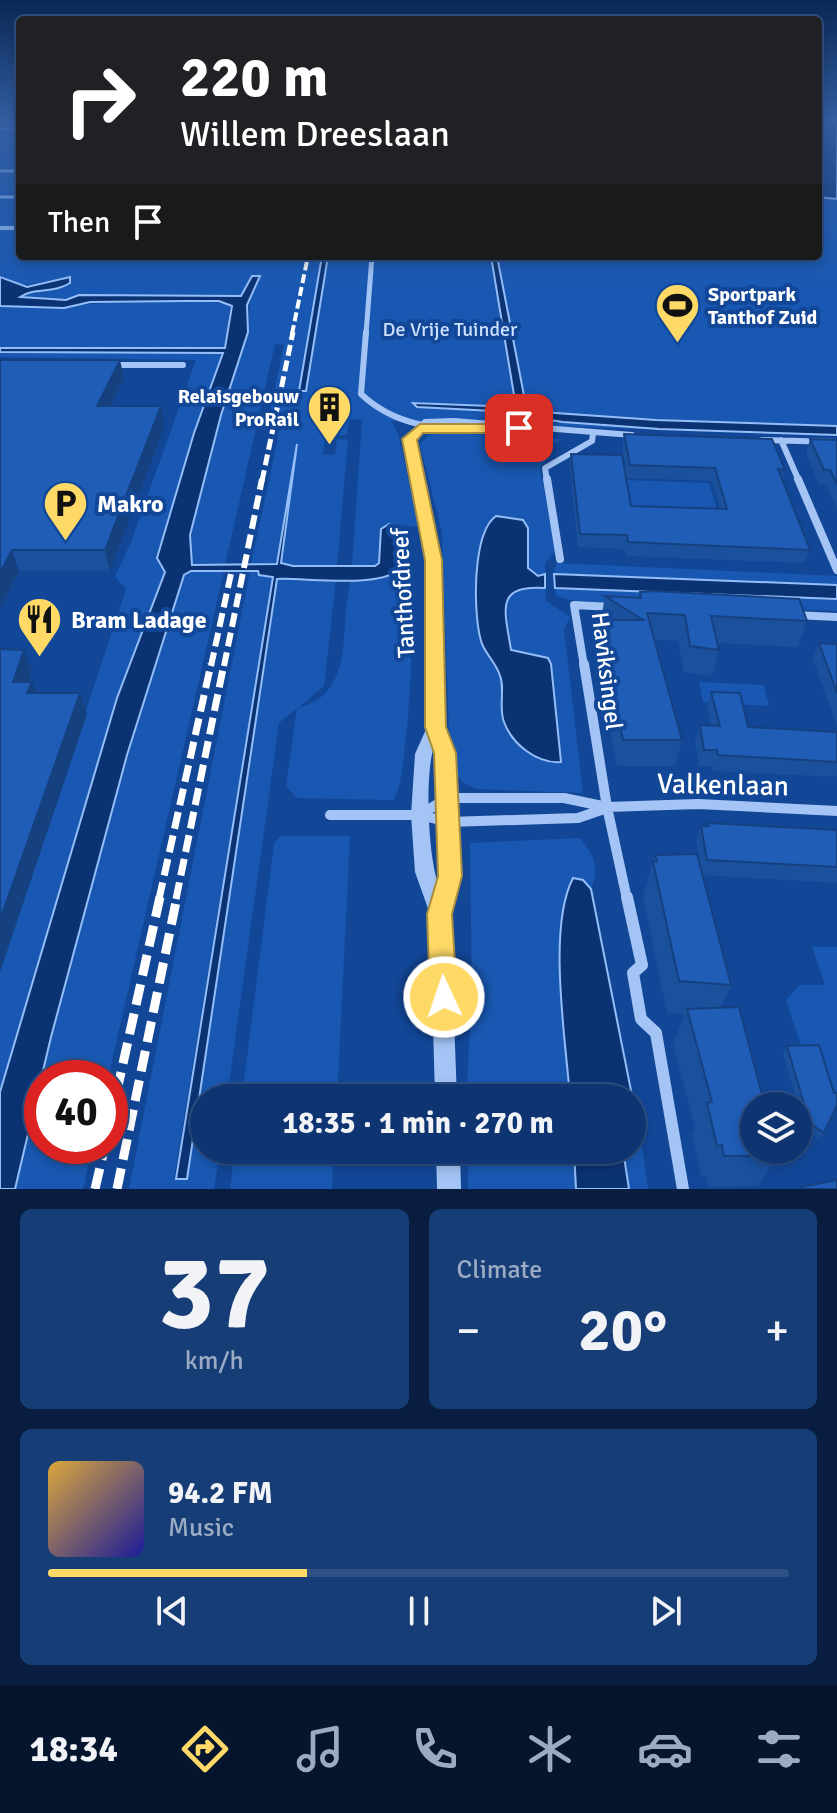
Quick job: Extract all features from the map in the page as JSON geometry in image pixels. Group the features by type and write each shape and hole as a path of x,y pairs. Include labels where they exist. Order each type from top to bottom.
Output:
{"street":[{"path":"372,260 361,394 370,403 420,428 519,428 642,436"},
{"path":"109,365 183,365"},
{"name":"Tanthofdreef","path":"420,428 409,439 433,560 435,727 445,753 448,822 450,876 440,914 446,1084"},
{"path":"560,559 545,468 592,441 593,434"},
{"path":"754,439 837,442"},
{"path":"781,440 837,570"},
{"name":"Haviksingel","path":"607,807 574,605 617,607"},
{"path":"785,616 837,617"},
{"name":"Tanthofdreef","path":"435,727 423,754 420,815 424,872 440,914"},
{"path":"420,815 447,798"},
{"name":"Valkenlaan","path":"447,798 564,798 607,807 698,804 837,811"},
{"path":"607,807 642,965 633,973 641,1019 656,1033 683,1189"},
{"name":"Valkenlaan","path":"330,815 420,815 448,822 578,818 607,807"},
{"path":"448,1164 449,1189"}],"green space":[{"name":"De Vrije Tuinder","path":"0,176 16,176 16,260 822,260 822,176 837,176 837,435 391,421 398,433 419,527 389,524 377,565 352,566 362,420 349,419 347,435 325,435 323,454 335,455 337,439 348,440 337,565 293,566 281,563 297,444 277,564 251,565 282,418 269,416 284,345 275,344 225,565 192,565 190,535 221,415 248,332 252,277 241,296 79,295 67,300 19,297 59,289 71,280 19,284 0,277"},
{"path":"185,301 230,303 225,348 0,348 0,306"},
{"path":"0,352 223,352 194,433 157,558 165,572 117,698 0,1092 0,972 126,589 115,577 131,542 196,360 0,357"},
{"path":"445,433 562,439 537,453 547,459 540,467 555,552 545,563 545,574 538,576 528,568 528,528 489,521 475,583 481,642 501,675 503,721 539,760 561,761 551,664 531,653 511,651 506,599 517,587 545,588 546,601 570,617 564,629 583,793 476,789 462,782 450,761 442,532 420,444 429,435"},
{"path":"625,480 709,483 720,520 632,517"},
{"path":"408,534 410,678 403,764 394,800 297,798 286,786 297,708 279,723 229,1084 201,1084 277,578 336,579 324,686 298,708 317,700 330,688 338,673 351,580 376,580 391,574 399,561 401,536"},
{"path":"556,563 837,576 837,585 554,574"},
{"path":"191,571 224,571 112,1060 46,1060 127,755 184,575"},
{"path":"250,571 273,576 174,1179 187,1178 190,1158 190,1164 218,1164 214,1189 129,1189"},
{"path":"555,588 837,599 837,611 575,601 556,596"},
{"path":"699,682 764,685 769,706 703,702"},
{"path":"281,836 350,836 338,1084 244,1084 274,843"},
{"path":"580,838 592,856 595,875 591,889 583,880 562,931 561,988 569,1084 467,1084 472,997 470,843"},
{"path":"812,947 837,947 837,1092 828,1094 803,1052 786,1000 800,985 825,985"},
{"path":"24,1151 24,1164 89,1164 83,1189 15,1189"},
{"path":"233,1164 333,1164 332,1189 230,1189"},
{"path":"468,1164 575,1164 576,1189 468,1189"},
{"path":"625,1164 644,1164 648,1189 629,1189"}],"shaded area":[{"path":"822,176 837,176 837,199 822,197"},
{"path":"321,260 327,260 306,391 299,391"},
{"path":"492,260 498,260 527,411 656,420 837,426 837,435 659,429 563,422 494,411 417,407 413,403 516,407"},
{"path":"252,276 260,276 247,305 248,332 221,415 190,535 192,565 277,564 297,444 281,563 293,566 375,566 379,563 381,529 389,524 402,529 401,563 392,574 379,578 343,581 277,579 201,1084 191,1084 273,577 259,575 258,571 191,571 184,575 127,755 46,1060 24,1060 24,1151 15,1189 0,1189 0,1092 117,698 165,572 157,558 194,433 223,353 0,352 0,348 225,348 232,306 219,301 185,301 90,302 64,308 0,306 0,277 27,287 70,277 70,283 64,286 20,297 66,300 79,295 241,296"},
{"path":"496,516 523,520 528,528 528,568 538,576 545,574 545,588 517,591 510,596 506,612 511,650 548,658 551,664 561,762 535,756 513,738 502,716 501,679 481,641 476,574 482,539"},
{"path":"554,574 837,585 837,599 555,588"},
{"path":"573,878 583,880 591,889 630,1084 569,1084 560,985 561,925 565,899"},
{"path":"190,1092 187,1179 176,1179"},
{"path":"575,1164 625,1164 629,1189 576,1189"}],"building":[{"path":"0,360 120,360 97,406 161,406 105,550 12,550 0,573"},
{"path":"624,434 772,439 785,470 778,469 810,550 628,542 627,535 580,534 571,454 622,455 631,506 727,509 715,468 630,465"},
{"path":"810,439 837,440 837,484 830,470 824,470"},
{"path":"640,592 799,599 807,621 711,616 719,650 690,646 685,615 647,613 682,740 623,740 597,620 643,620 605,596 641,598"},
{"path":"819,643 837,644 837,693"},
{"path":"0,649 24,650 13,682 32,682 27,693 80,693 0,920"},
{"path":"711,692 740,693 748,727 837,732 837,762 718,755 717,750 704,750 700,725 720,726"},
{"path":"708,823 837,830 837,867 707,860 701,826 709,826"},
{"path":"697,854 731,985 679,981 653,862 657,861 655,855"},
{"path":"739,1007 761,1092 740,1092 740,1156 724,1156 722,1145 717,1146 707,1103 712,1102 687,1009"},
{"path":"819,1045 834,1093 837,1093 837,1105 824,1133 812,1125 812,1092 800,1092 787,1046"},
{"path":"837,1180 837,1189 801,1187"}],"waterway":[{"path":"0,197 16,197"},
{"path":"0,228 16,228"}],"railway":[{"path":"292,334 307,260"},
{"path":"262,481 293,332"},
{"path":"224,666 262,479"},
{"path":"211,666 232,569"},
{"path":"159,899 211,664"},
{"path":"176,899 224,664"},
{"path":"124,1060 160,897"},
{"path":"117,1189 177,897"},
{"path":"95,1189 101,1164"}],"place":[{"name":"Sportpark Tanthof Zuid","path":"677,344"},
{"name":"Relaisgebouw ProRail","path":"330,447"},
{"name":"Makro","path":"66,543"},
{"name":"Bram Ladage","path":"40,659"}],"route":[{"path":"444,997 440,914 450,876 445,753 435,727 433,560 430,528 409,439 420,428 519,428"}]}
